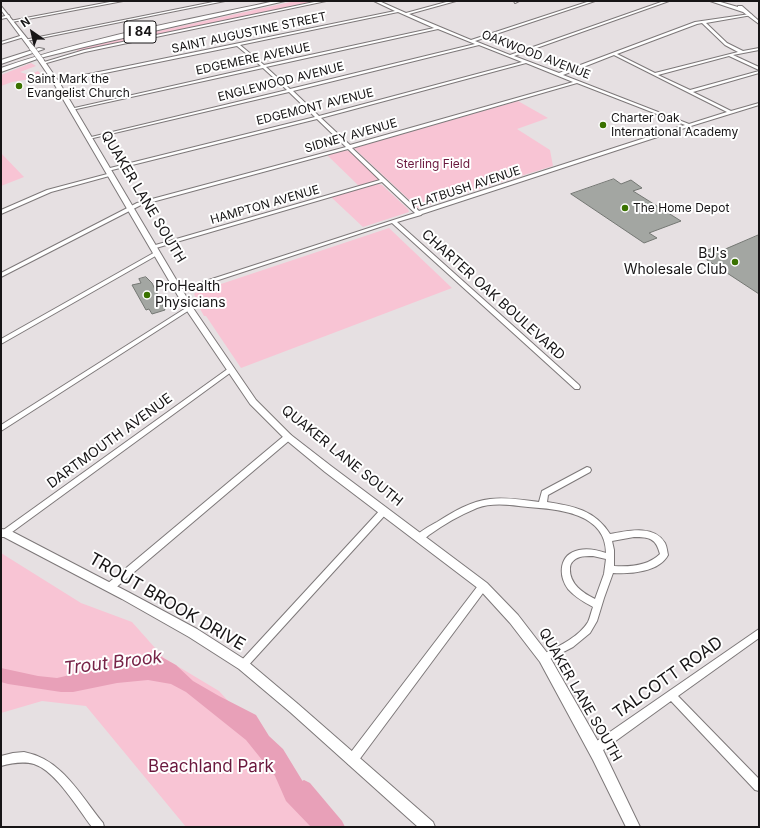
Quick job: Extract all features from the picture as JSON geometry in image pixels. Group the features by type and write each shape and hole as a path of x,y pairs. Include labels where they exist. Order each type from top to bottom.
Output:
{"highway":[{"name":"I 84","path":"176,17 252,1"},
{"name":"I 84","path":"1,70 38,57 92,42 282,1"},
{"path":"1,62 49,46"}],"main road":[{"path":"712,1 745,11"},
{"path":"723,4 734,2 759,23"},
{"name":"QUAKER LANE SOUTH","path":"1,7 56,82 189,308 257,406 288,437 483,586 514,619 544,658 595,750 633,827"},
{"name":"TROUT BROOK DRIVE","path":"2,530 194,632 243,665 294,708 428,827"}],"street":[{"path":"82,1 88,7"},
{"path":"12,21 121,1"},
{"path":"1,43 223,1"},
{"path":"42,61 324,1"},
{"name":"OAKWOOD AVENUE","path":"376,1 478,44 689,125"},
{"path":"405,14 454,1"},
{"path":"471,41 593,1"},
{"path":"510,56 667,1"},
{"name":"SAINT AUGUSTINE STREET","path":"56,82 398,11"},
{"path":"559,75 703,22 750,15"},
{"path":"1,18 9,16"},
{"path":"703,22 726,44 742,52"},
{"name":"EDGEMERE AVENUE","path":"72,109 438,28"},
{"name":"ENGLEWOOD AVENUE","path":"89,138 478,44"},
{"path":"238,45 265,67 319,117 382,181 419,214"},
{"path":"656,74 729,55 759,49"},
{"path":"614,54 730,112"},
{"path":"729,55 759,69"},
{"name":"EDGEMONT AVENUE","path":"1,212 49,191 109,172 526,62"},
{"path":"689,92 759,72"},
{"name":"SIDNEY AVENUE","path":"1,275 139,204 349,147 576,82"},
{"name":"FLATBUSH AVENUE","path":"180,292 689,125 759,104"},
{"name":"HAMPTON AVENUE","path":"1,342 156,250 382,181"},
{"name":"CHARTER OAK BOULEVARD","path":"394,222 577,387"},
{"path":"1,428 189,308"},
{"name":"DARTMOUTH AVENUE","path":"2,530 231,370"},
{"path":"110,587 288,437"},
{"path":"542,505 545,493 587,470"},
{"path":"420,538 426,532 483,503 495,502 574,509 586,514 603,529 608,538 610,569 592,622 585,633 544,658"},
{"path":"243,665 384,511"},
{"path":"608,538 645,533 659,541 664,549 664,555 660,560 653,564 622,570 610,569"},
{"path":"597,605 586,600 573,590 565,577 566,565 570,559 582,551 597,552 610,556"},
{"path":"352,760 483,586"},
{"name":"TALCOTT ROAD","path":"595,750 759,633"},
{"path":"672,696 759,786"},
{"path":"1,761 16,758 27,758 39,760 47,765 59,774 99,827"}],"green space":[{"path":"295,1 315,1 77,51 77,49"},
{"path":"31,63 36,66 20,72 29,75 38,71 43,77 12,82 1,86 1,75"},
{"name":"Sterling Field","path":"518,101 548,118 517,129 550,150 553,166 418,208 354,148"},
{"path":"344,150 350,151 378,178 378,180 359,186 327,155"},
{"path":"1,153 24,177 1,186"},
{"path":"378,184 382,185 408,209 409,212 363,227 331,197"},
{"path":"389,228 452,288 241,368 206,316 204,316 195,300 196,298 194,294 197,292"},
{"name":"Beachland Park","path":"1,553 81,603 132,622 164,658 219,691 343,827 186,827 86,706 42,701 1,713"}],"water":[{"path":"156,654 176,665 193,681 256,715 269,736 283,749 319,808 337,827 311,827 286,801 275,776 246,740 186,692 171,684 148,680 117,683 73,692 61,692 1,682 1,668 38,676 57,678 70,675 110,660 123,658 136,659"}],"building":[{"name":"The Home Depot","path":"614,179 621,184 631,180 642,188 633,191 681,221 649,233 657,238 644,243 571,194"},
{"name":"BJ's Wholesale Club","path":"759,235 759,294 698,254 715,247 720,251"},
{"name":"ProHealth Physicians","path":"146,277 152,283 165,310 152,314 149,309 146,310 132,285 141,283 139,279"}],"waterway":[{"name":"Trout Brook","path":"304,789 336,827"}],"place":[{"name":"Saint Mark the Evangelist Church","path":"19,86"},
{"name":"Charter Oak International Academy","path":"603,125"},
{"name":"The Home Depot","path":"625,208"},
{"name":"BJ's Wholesale Club","path":"735,262"},
{"name":"ProHealth Physicians","path":"147,295"}]}
